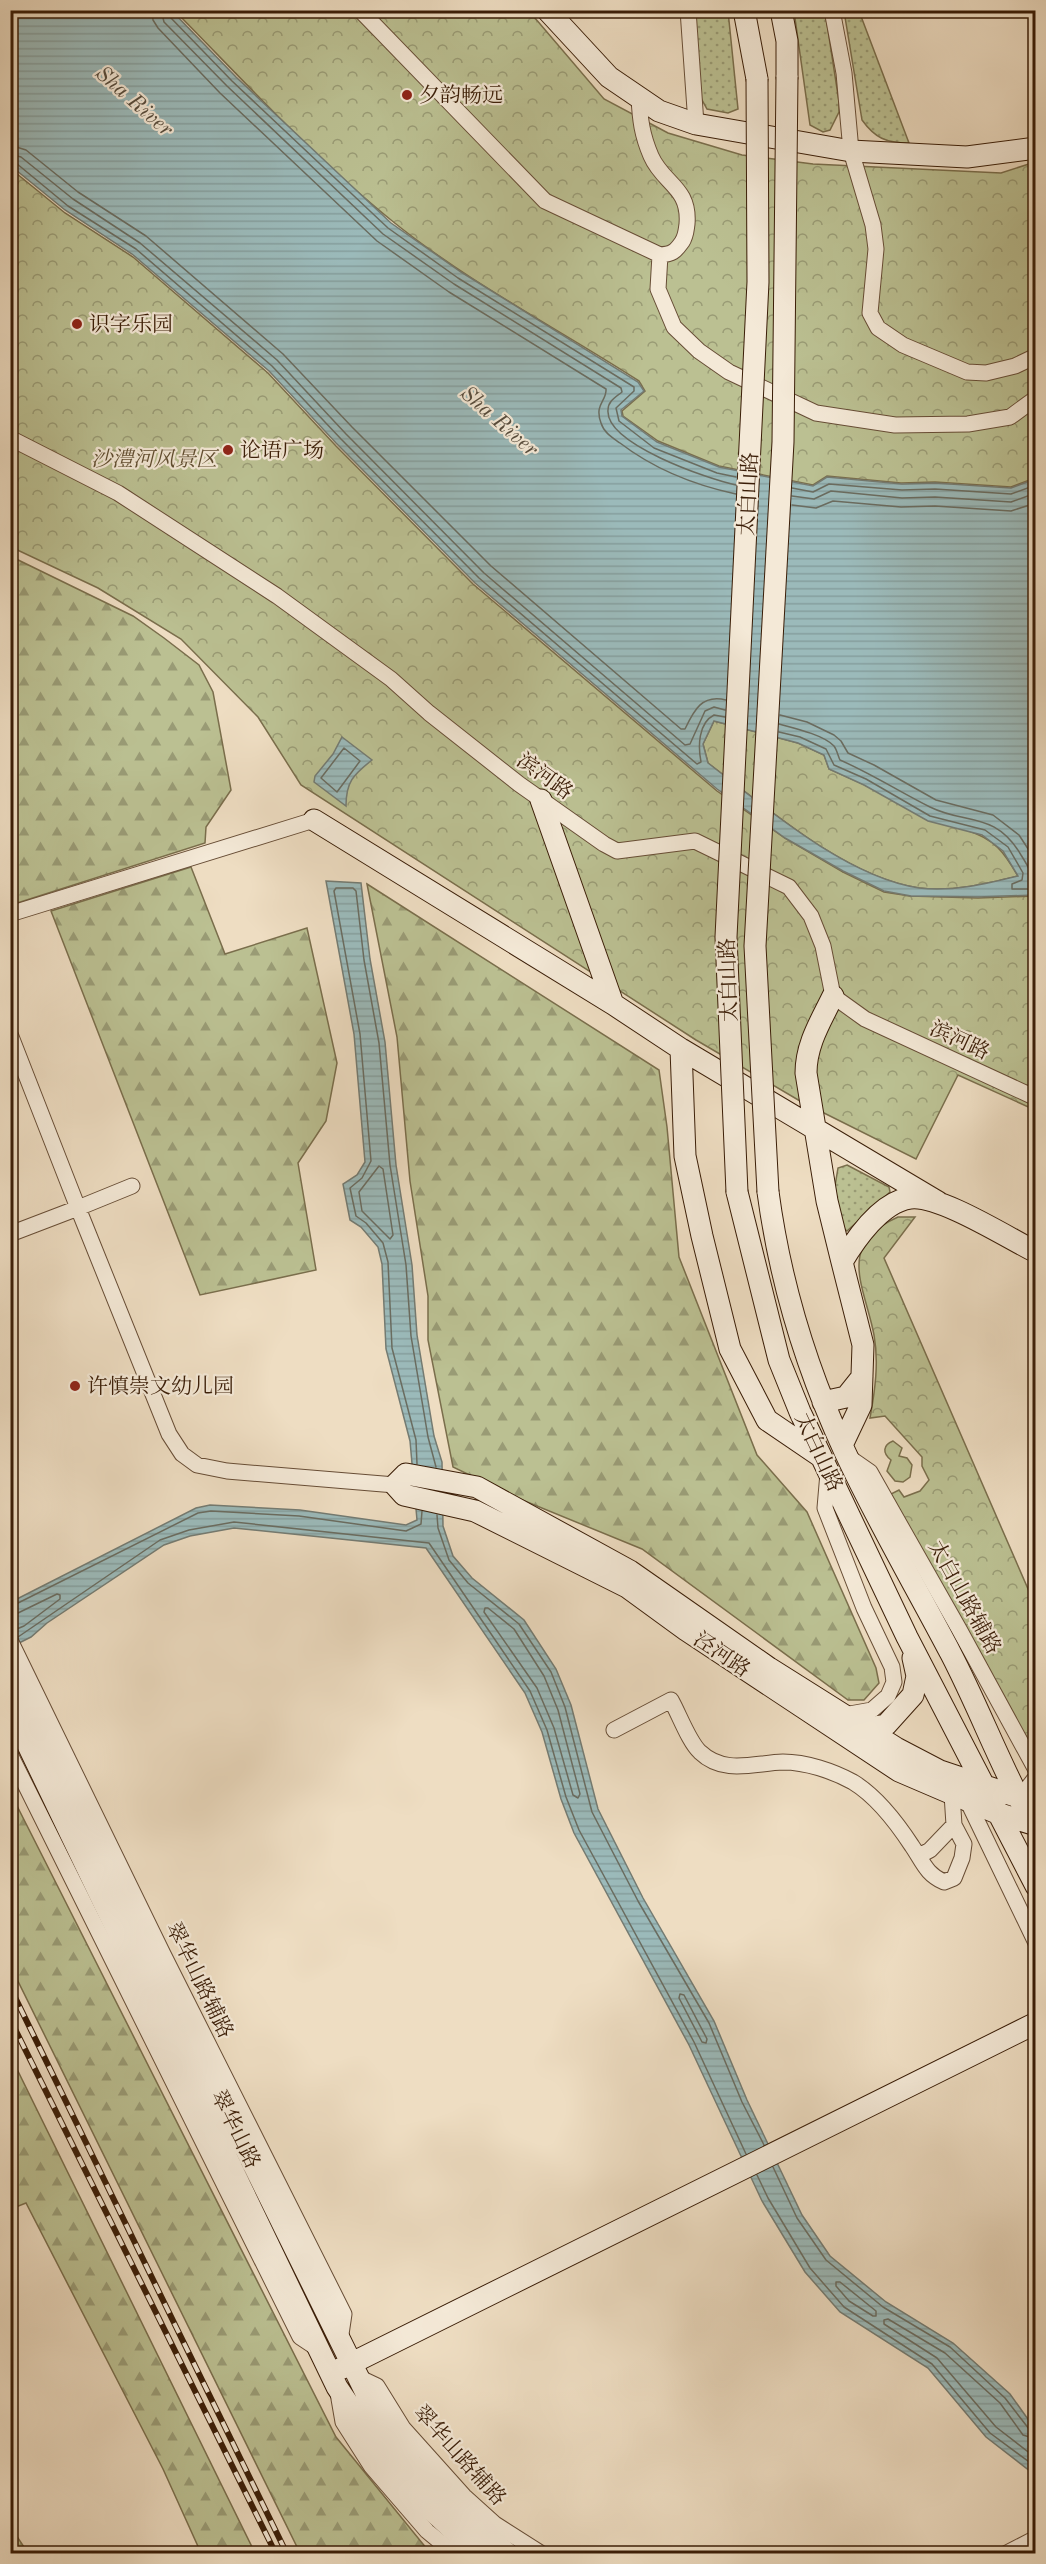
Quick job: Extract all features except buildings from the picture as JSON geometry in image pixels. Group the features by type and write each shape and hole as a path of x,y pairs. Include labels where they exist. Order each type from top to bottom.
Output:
{"main road":[{"path":"547,10 609,77 659,111 696,124 851,151 967,157 1035,148"},
{"name":"太白山路","path":"744,10 757,79 758,282 726,937 737,1192 779,1360 824,1465 982,1785 1035,1886"},
{"name":"太白山路","path":"781,10 786,41 787,77 783,442 755,945 768,1191 772,1222 795,1320 844,1450 1027,1801 1034,1827"},
{"path":"541,800 613,1004"},
{"path":"314,820 613,1004 681,1049 795,1115 815,1130 938,1202 1035,1252"},
{"path":"833,996 812,1038 806,1061 812,1077 815,1130 827,1201 863,1345 861,1405 844,1450"},
{"path":"681,1049 685,1156 730,1349 767,1420 824,1465"},
{"path":"842,1262 859,1234 893,1205 911,1198 938,1202"},
{"path":"824,1402 846,1397 862,1377"},
{"name":"泾河路","path":"402,1485 477,1487 630,1571 769,1668 868,1728 896,1748 940,1772 1027,1801"},
{"name":"泾河路","path":"402,1485 475,1511 627,1587 686,1630 899,1771 1034,1827"},
{"path":"868,1728 886,1725 913,1695 917,1676 908,1637"},
{"name":"翠华山路","path":"15,1670 371,2403 411,2463 467,2520 508,2553"},
{"name":"翠华山路","path":"10,1708 334,2380 387,2460 425,2504 479,2553"},
{"path":"334,2380 797,2142 1035,2023"}],"street":[{"path":"360,10 545,201 660,255 670,254 677,250 685,236 688,213 682,193 652,160 641,131 639,97"},
{"path":"688,10 696,124"},
{"path":"832,10 844,73 851,151 873,225 876,249 870,313 878,328 903,345 967,372 986,373 1015,366 1035,356"},
{"path":"660,255 657,289 675,327 699,351 729,372 816,413 895,425 968,424 1010,417 1035,398"},
{"name":"滨河路","path":"10,438 118,493 277,596 391,679 438,720 541,800 617,851 695,841 789,887 811,916 823,946 833,996 865,1019 1035,1098"},
{"path":"10,914 314,820"},
{"path":"10,1034 169,1434 182,1454 197,1466 227,1471 402,1485"},
{"path":"10,1234 132,1186"},
{"name":"太白山路辅路","path":"844,1450 870,1472 1035,1770"},
{"path":"824,1465 825,1508 864,1608 892,1667 894,1682 888,1696 872,1710 844,1715"},
{"path":"10,1640 15,1670"},
{"path":"614,1730 671,1700 699,1751 717,1764 740,1767 784,1762 818,1767 854,1783 881,1807 932,1876 944,1882 954,1878 962,1858 964,1844 954,1825"},
{"path":"10,1754 300,2337 320,2350"},
{"path":"1027,1801 1035,1778"},
{"path":"919,1857 930,1850 954,1825 959,1797"},
{"path":"959,1797 1035,1943"},
{"name":"翠华山路辅路","path":"354,2369 377,2386 403,2428 464,2496 495,2524 542,2553"},
{"path":"334,2380 343,2422 371,2466 427,2531 455,2553"},
{"path":"1005,2553 1035,2538"}],"green space":[{"path":"175,11 529,11 604,99 668,133 742,155 813,164 1001,173 1035,162 1035,478 1011,487 935,482 901,483 827,476 813,485 719,466 658,441 623,416 622,411 645,391 639,381 450,264 391,220 307,145"},
{"path":"695,11 728,11 738,109 728,113 707,109 701,98"},
{"path":"794,11 825,11 839,112 830,130 823,132 810,125"},
{"path":"844,11 859,11 909,143 882,138 862,120"},
{"name":"沙澧河风景区","path":"11,169 65,213 133,257 268,373 336,446 473,584 717,791 785,838 843,872 884,892 910,896 978,898 1035,896 1035,1110 958,1075 916,1159 800,1101 696,1040 301,785 258,717 181,639 98,588 11,547"},
{"path":"10,556 133,616 199,665 213,692 231,790 206,827 205,843 11,905"},
{"path":"714,721 798,743 824,755 829,769 992,842 1003,853 1018,876 969,886 932,889 891,882 863,870 807,838 708,763 703,744"},
{"path":"191,867 225,954 307,928 337,1063 326,1121 298,1163 316,1270 200,1295 51,911"},
{"path":"367,884 659,1070 667,1127 679,1257 757,1455 807,1512 876,1668 879,1683 864,1700 848,1700 642,1549 515,1497 453,1467 428,1340 428,1296 410,1181 397,1037"},
{"path":"847,1165 889,1187 890,1192 847,1231 841,1226 835,1186 838,1168"},
{"path":"898,1217 915,1217 884,1258 1035,1605 1035,1761 887,1496 899,1490 904,1497 920,1491 929,1480 922,1466 922,1457 885,1416 870,1418 875,1387 876,1356 874,1335 861,1284 860,1254 866,1240 879,1228"},
{"path":"893,1441 902,1448 899,1456 907,1458 912,1465 910,1477 903,1482 895,1481 887,1471 891,1460 886,1455 885,1449"},
{"path":"10,1792 336,2437 427,2549 434,2553 300,2553 11,1967"},
{"path":"10,2057 255,2553 201,2553 163,2469 26,2203 11,2209"},
{"path":"10,2526 28,2553 11,2553"}],"water":[{"name":"Sha River","path":"10,11 172,11 236,77 391,223 461,272 638,382 644,391 621,410 622,416 657,442 719,467 813,486 827,477 902,484 935,483 1011,488 1035,479 1035,895 911,896 884,891 785,838 717,789 475,583 336,443 269,371 132,254 65,210 11,166","holes":["714,721 798,743 824,755 829,769 864,785 928,821 982,835 1003,851 1018,876 969,886 931,889 891,881 863,870 807,838 708,763 703,744"]},
{"path":"342,737 372,760 360,770 349,785 346,806 314,782 315,776 333,754"},
{"path":"326,881 361,883 370,959 385,1042 396,1165 412,1265 417,1335 434,1436 442,1462 443,1526 453,1556 472,1578 524,1620 556,1669 571,1705 598,1809 643,1898 714,2021 747,2100 802,2215 830,2256 886,2302 953,2343 1010,2394 1035,2429 1035,2475 986,2437 928,2368 840,2312 805,2272 762,2201 689,2045 574,1833 561,1799 542,1732 525,1693 426,1548 234,1528 190,1536 164,1545 47,1623 31,1637 11,1647 11,1602 196,1508 210,1505 300,1510 406,1525 417,1520 410,1441 386,1349 382,1264 378,1247 361,1227 350,1220 343,1184 357,1175 365,1162 354,1034"}],"railway":[{"path":"10,1987 287,2554"},
{"path":"10,2019 276,2554"}],"place":[{"name":"夕韵畅远","path":"407,95"},
{"name":"识字乐园","path":"77,324"},
{"name":"论语广场","path":"228,450"},
{"name":"许慎崇文幼儿园","path":"75,1386"}]}
